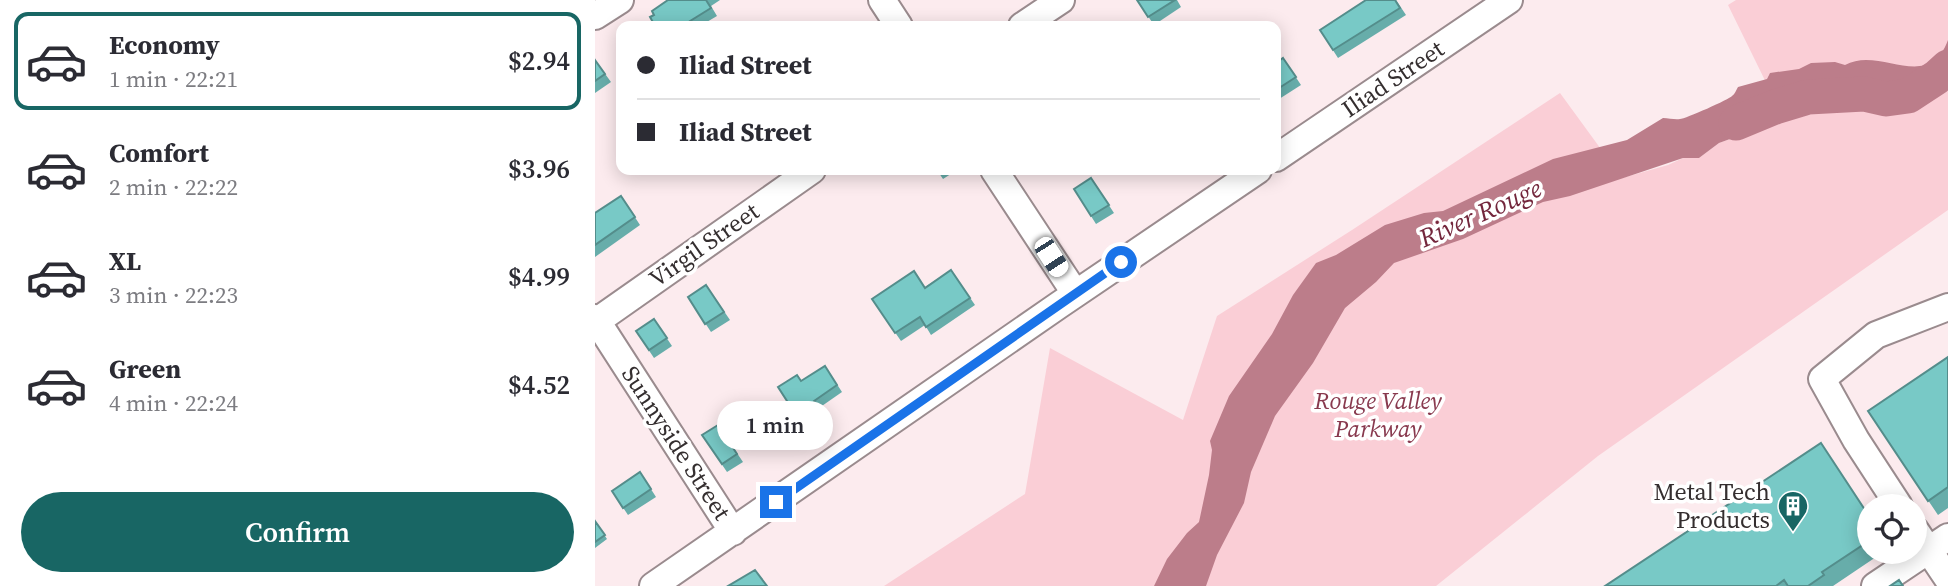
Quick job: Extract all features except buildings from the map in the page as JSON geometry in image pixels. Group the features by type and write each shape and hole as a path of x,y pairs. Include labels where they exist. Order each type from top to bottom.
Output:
{"street":[{"path":"595,16 619,0"},
{"path":"882,0 896,21"},
{"path":"1030,21 1061,0"},
{"name":"Iliad Street","path":"1281,155 1509,0"},
{"name":"Virgil Street","path":"596,319 805,175"},
{"path":"997,175 1075,293"},
{"path":"653,586 1075,293 1251,175"},
{"path":"1891,494 1856,440 1822,379 1876,335 1948,307"},
{"name":"Sunnyside Street","path":"596,319 733,532"},
{"path":"1875,586 1930,539 1948,579"}],"green space":[{"name":"Rouge Valley Parkway","path":"1736,0 1948,0 1948,210 1598,456 1436,586 884,586 1025,494 1050,348 1183,420 1217,316 1560,93 1622,178 1683,158 1699,158 1719,143 1752,131 1781,113 1728,5"}],"water":[{"path":"1948,40 1948,86 1942,92 1920,102 1884,106 1873,104 1850,89 1830,89 1795,95 1752,131 1719,143 1699,158 1683,158 1570,196 1543,202 1463,239 1394,263 1345,308 1313,363 1275,416 1251,472 1244,503 1217,555 1206,586 1154,586 1167,559 1199,522 1209,475 1212,450 1210,441 1229,396 1316,263 1336,255 1385,225 1424,213 1443,211 1553,159 1627,140 1663,118 1680,119 1698,113 1729,98 1738,87 1767,79 1770,73 1799,69 1811,63 1835,62 1845,65 1859,60 1916,66 1928,64 1939,56"}],"waterway":[{"name":"River Rouge","path":"1736,123 1808,97 1864,94 1886,99 1908,96 1948,67"}],"place":[{"name":"Metal Tech Products","path":"1793,533"}],"route":[{"path":"776,502 1121,262"}]}
